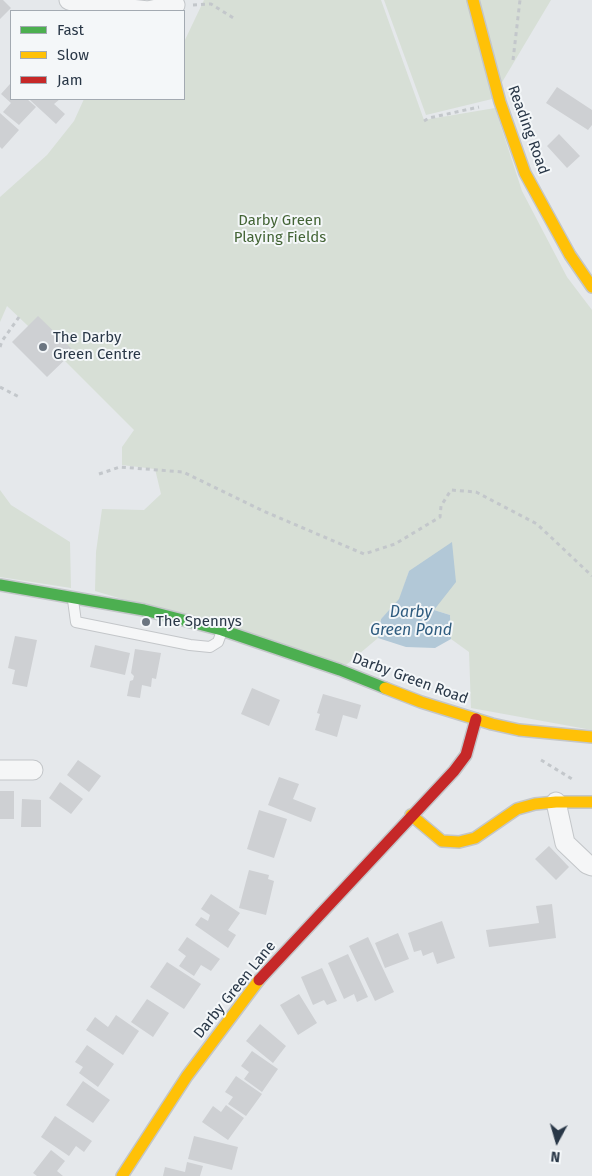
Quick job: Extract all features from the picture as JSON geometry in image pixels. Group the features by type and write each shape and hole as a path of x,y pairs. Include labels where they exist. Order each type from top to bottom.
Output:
{"street":[{"path":"69,0 78,3 139,10"},
{"name":"Reading Road","path":"473,0 500,102 525,173 570,255 592,287"},
{"path":"152,10 175,5"},
{"name":"Darby Green Road","path":"0,585 144,610 222,630 340,670 421,702 476,719 519,730 592,737"},
{"name":"Darby Green Lane","path":"122,1176 187,1076 262,976 454,771 466,755 476,719"},
{"path":"0,770 33,770"},
{"path":"411,815 442,841 459,842 475,838 517,809 535,804 556,802 592,802"},
{"path":"556,802 565,843 587,864 592,866"}],"lane":[{"path":"72,597 76,622 190,645 210,647 218,642 222,630"}],"path":[{"path":"512,65 520,0"},
{"path":"175,5 211,4 236,19"},
{"path":"424,121 429,118 500,102"},
{"path":"0,347 2,341 19,317"},
{"path":"0,387 21,398"},
{"path":"99,474 120,467 183,472 262,510 364,554 395,544 440,517 441,506 450,490 476,492 537,524 592,576"},
{"path":"541,760 577,783"}],"green space":[{"name":"Darby Green Playing Fields","path":"204,0 381,0 424,120 495,108 522,191 567,277 592,310 592,730 471,708 469,652 451,639 450,615 434,610 409,571 400,599 381,619 378,638 346,665 95,591 96,552 102,509 144,510 161,494 155,469 122,465 122,447 134,430 7,306 0,322 0,197 47,155 74,121 84,100 185,100 185,40"},
{"path":"384,0 551,0 492,99 426,115"},
{"path":"0,490 11,505 70,542 71,588 0,577"}],"water":[{"name":"Darby Green Pond","path":"452,542 456,582 434,610 450,615 451,639 435,648 406,647 378,638 381,619 399,599 409,571"}],"building":[{"path":"0,0 3,0 11,8 0,19"},
{"path":"10,84 10,100 28,100 36,107 19,125 3,112 11,103 1,94"},
{"path":"557,87 592,110 592,125 588,130 546,103"},
{"path":"30,100 59,100 54,104 65,114 56,124"},
{"path":"0,113 19,130 2,149 0,147"},
{"path":"559,134 580,156 567,168 547,146"},
{"name":"The Darby Green Centre","path":"38,316 74,351 47,377 12,342"},
{"path":"15,636 37,640 27,687 12,684 15,670 8,668"},
{"path":"95,645 130,653 125,675 90,667"},
{"path":"135,649 161,653 156,679 152,678 151,687 142,685 140,698 127,696 130,681 133,680 134,676 131,673"},
{"path":"252,688 280,700 269,726 241,714"},
{"path":"323,694 361,705 357,719 343,715 337,737 315,730 320,714 317,713"},
{"path":"78,760 101,776 89,792 67,775"},
{"path":"279,777 299,784 293,799 316,808 311,822 268,805"},
{"path":"60,782 83,799 71,814 49,798"},
{"path":"0,791 14,791 14,819 0,819"},
{"path":"22,799 41,800 41,827 21,827"},
{"path":"259,810 287,819 274,858 247,849"},
{"path":"549,846 569,867 556,880 535,859"},
{"path":"249,870 269,875 268,879 274,881 266,915 239,908"},
{"path":"211,894 240,913 228,930 236,935 228,948 195,925 201,917 208,921 210,915 201,909"},
{"path":"552,904 556,938 489,947 486,930 539,923 536,906"},
{"path":"442,921 455,958 437,964 433,952 423,956 421,950 414,952 408,933"},
{"path":"398,933 409,959 385,968 375,943"},
{"path":"187,937 220,959 211,971 201,965 194,976 179,966 186,956 178,950"},
{"path":"368,937 394,992 375,1001 349,946"},
{"path":"348,954 368,997 357,1002 354,994 344,999 328,963"},
{"path":"167,962 201,984 184,1009 150,987"},
{"path":"322,968 337,1001 327,1005 324,1000 313,1005 301,977"},
{"path":"299,994 317,1023 298,1035 280,1005"},
{"path":"147,999 169,1013 153,1037 131,1022"},
{"path":"116,1015 139,1031 123,1055 86,1030 95,1017 108,1027"},
{"path":"260,1024 286,1046 273,1063 246,1041"},
{"path":"87,1045 114,1064 98,1087 79,1073 83,1067 75,1062"},
{"path":"252,1051 278,1069 262,1092 244,1079 249,1072 241,1066"},
{"path":"236,1076 262,1094 246,1116 228,1104 233,1097 225,1092"},
{"path":"83,1081 110,1100 93,1123 66,1105"},
{"path":"226,1105 244,1118 228,1140 202,1122 213,1106 221,1112"},
{"path":"55,1116 92,1141 84,1152 76,1146 69,1156 41,1137"},
{"path":"194,1136 238,1147 232,1170 188,1159"},
{"path":"51,1150 65,1161 57,1171 63,1176 37,1176 33,1173"},
{"path":"187,1162 203,1166 200,1176 163,1176 165,1167 185,1172"}],"traffic: fast":[{"path":"0,585 144,610 222,630 340,670 385,688"}],"traffic: slow":[{"path":"473,0 500,102 525,173 570,255 592,287"},
{"path":"385,688 421,702 492,724 519,730 592,737"},
{"path":"411,815 442,841 459,842 475,838 517,809 535,804 556,802 592,802"},
{"path":"122,1176 187,1076 259,980"}],"traffic: jam":[{"path":"259,980 454,771 466,755 476,719"}],"place":[{"name":"The Darby Green Centre","path":"43,347"},
{"name":"The Spennys","path":"146,622"}]}
